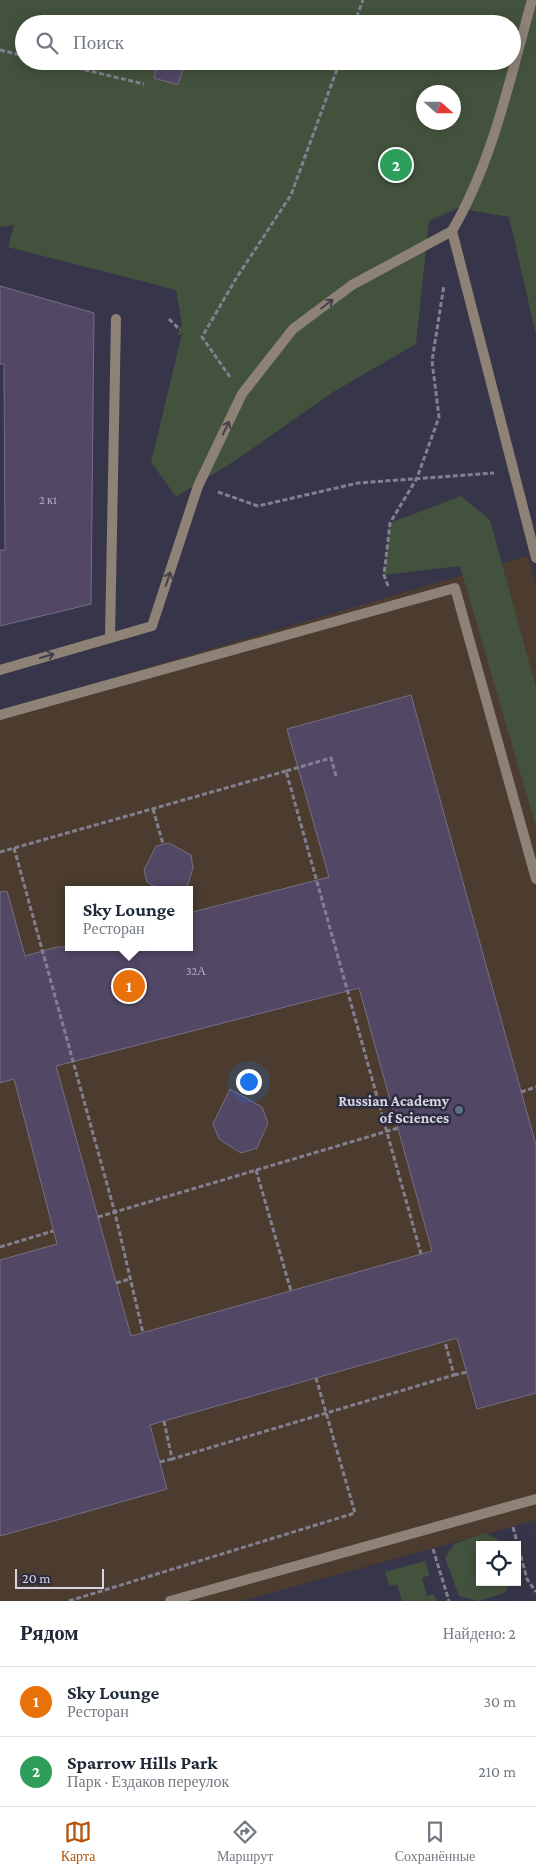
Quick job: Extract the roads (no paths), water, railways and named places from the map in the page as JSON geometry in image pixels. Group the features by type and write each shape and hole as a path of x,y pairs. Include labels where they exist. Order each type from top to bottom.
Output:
{"street":[{"path":"521,40 532,0"},
{"path":"0,670 152,626 198,486 242,394 293,329 352,285 452,231 464,210 498,123 513,70"},
{"path":"452,231 536,558"},
{"path":"110,638 116,319"},
{"path":"0,715 455,588 536,879"},
{"path":"170,1601 536,1499"}],"place":[{"name":"Sparrow Hills Park","path":"396,165"},
{"name":"Sky Lounge","path":"129,986"},
{"name":"Russian Academy of Sciences","path":"459,1110"}]}
